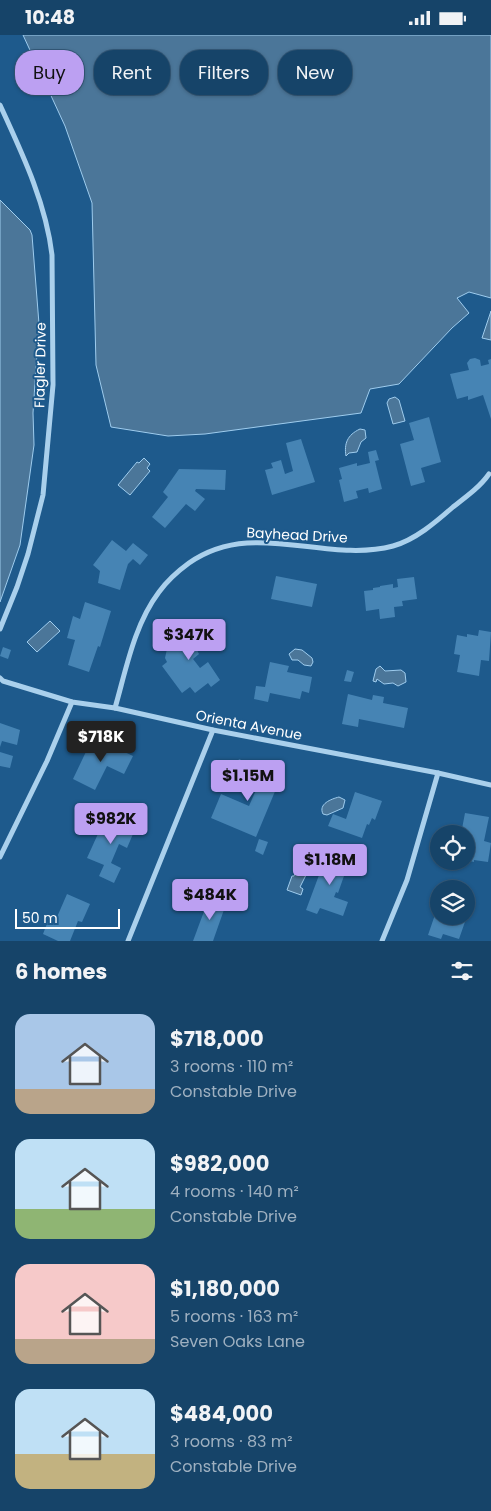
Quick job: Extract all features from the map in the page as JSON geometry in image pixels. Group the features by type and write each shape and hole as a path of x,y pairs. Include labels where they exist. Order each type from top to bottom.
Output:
{"street":[{"name":"Flagler Drive","path":"0,105 16,140 42,208 49,235 52,255 53,385 43,495 28,554 0,629"},
{"name":"Bayhead Drive","path":"115,708 144,618 159,591 177,572 200,556 223,547 250,542 349,549 377,549 393,546 436,522 483,483 489,474"},
{"name":"Orienta Avenue","path":"2,679 72,702 115,708 213,730 491,785"},
{"path":"0,857 47,761 72,702"},
{"path":"128,941 213,730"},
{"path":"382,941 407,880 438,773"}],"water":[{"path":"23,35 491,35 491,298 469,292 457,298 469,313 452,328 399,384 370,389 361,413 205,434 168,436 111,427 96,365 92,203 65,126 51,95 84,95 84,50 30,50"},
{"path":"0,200 30,230 32,235 39,324 33,413 34,445 20,545 0,602"},
{"path":"491,311 491,340 482,338"},
{"path":"395,397 399,400 405,421 393,424 387,403 389,399"},
{"path":"360,429 365,430 366,438 361,442 357,452 349,453 346,456 347,440"},
{"path":"144,458 150,464 147,468 150,471 130,495 118,485 137,462 139,463"},
{"path":"50,621 60,631 37,652 27,642"},
{"path":"295,649 302,650 312,658 311,666 304,665 298,660 292,660 289,654"},
{"path":"380,666 385,671 401,670 405,673 406,682 398,686 393,683 384,684 377,679 376,682 373,681 376,669"},
{"path":"339,797 345,800 343,808 327,815 323,814 322,807 329,801"},
{"path":"297,867 308,871 300,887 303,889 301,895 287,890"}],"building":[{"path":"470,359 480,360 481,366 489,364 488,360 491,359 491,419 483,395 468,400 468,396 457,399 450,374 469,370 467,363"},
{"path":"429,417 441,462 421,468 425,482 411,486 400,444 414,440 409,423"},
{"path":"301,439 315,482 272,495 265,470 273,468 271,463 281,460 285,474 293,471 286,443"},
{"path":"376,450 379,460 375,461 382,489 369,493 368,488 356,491 358,498 344,502 339,480 342,479 339,468 357,463 357,466 370,463 368,452"},
{"path":"179,469 226,470 225,490 196,489 195,491 205,499 195,511 186,504 165,528 152,517 168,497 163,492"},
{"path":"112,540 126,551 133,543 148,555 140,565 133,559 128,564 120,590 98,583 100,571 93,565"},
{"path":"276,576 317,584 312,607 271,599"},
{"path":"414,577 417,599 402,601 403,606 394,607 395,617 380,619 379,609 366,611 364,591 393,584 393,588 398,587 397,579"},
{"path":"85,602 111,611 100,647 98,646 89,672 68,665 75,640 67,638 73,616 80,619"},
{"path":"199,619 209,633 194,644 199,654 193,659 200,668 208,662 220,680 211,687 208,683 195,693 190,687 182,693 162,666 167,662 165,658 167,649 185,636 182,631"},
{"path":"479,630 491,632 489,661 481,660 479,676 457,672 460,655 454,654 457,635 467,637 467,634 478,636"},
{"path":"3,647 11,650 8,659 0,656"},
{"path":"270,662 289,666 287,672 312,677 309,693 302,691 300,699 270,693 268,702 254,699 256,686 265,687"},
{"path":"347,670 354,672 351,682 344,681"},
{"path":"348,694 372,700 373,695 384,697 383,703 408,708 404,728 359,719 358,727 342,724"},
{"path":"0,723 20,730 17,745 2,741 0,747"},
{"path":"93,737 133,756 124,774 107,766 95,790 73,779"},
{"path":"0,752 13,756 10,768 0,766"},
{"path":"239,759 281,777 256,837 211,818 221,794 249,806 260,781 234,770"},
{"path":"355,792 382,801 375,820 372,818 369,825 367,824 362,838 328,826 333,814 346,819"},
{"path":"465,813 489,817 484,841 491,843 488,862 475,860 475,825 463,825"},
{"path":"107,814 136,827 127,848 119,844 111,863 121,868 114,883 99,876 104,865 87,858"},
{"path":"259,839 268,842 263,855 255,851"},
{"path":"328,851 350,859 338,893 336,892 334,897 348,902 343,916 320,908 317,914 306,910"},
{"path":"67,894 90,904 82,922 78,921 70,941 58,941 43,934 48,921 54,924"},
{"path":"209,898 226,904 213,941 193,941"},
{"path":"431,925 464,925 459,939 443,934 441,939 428,935"}]}
